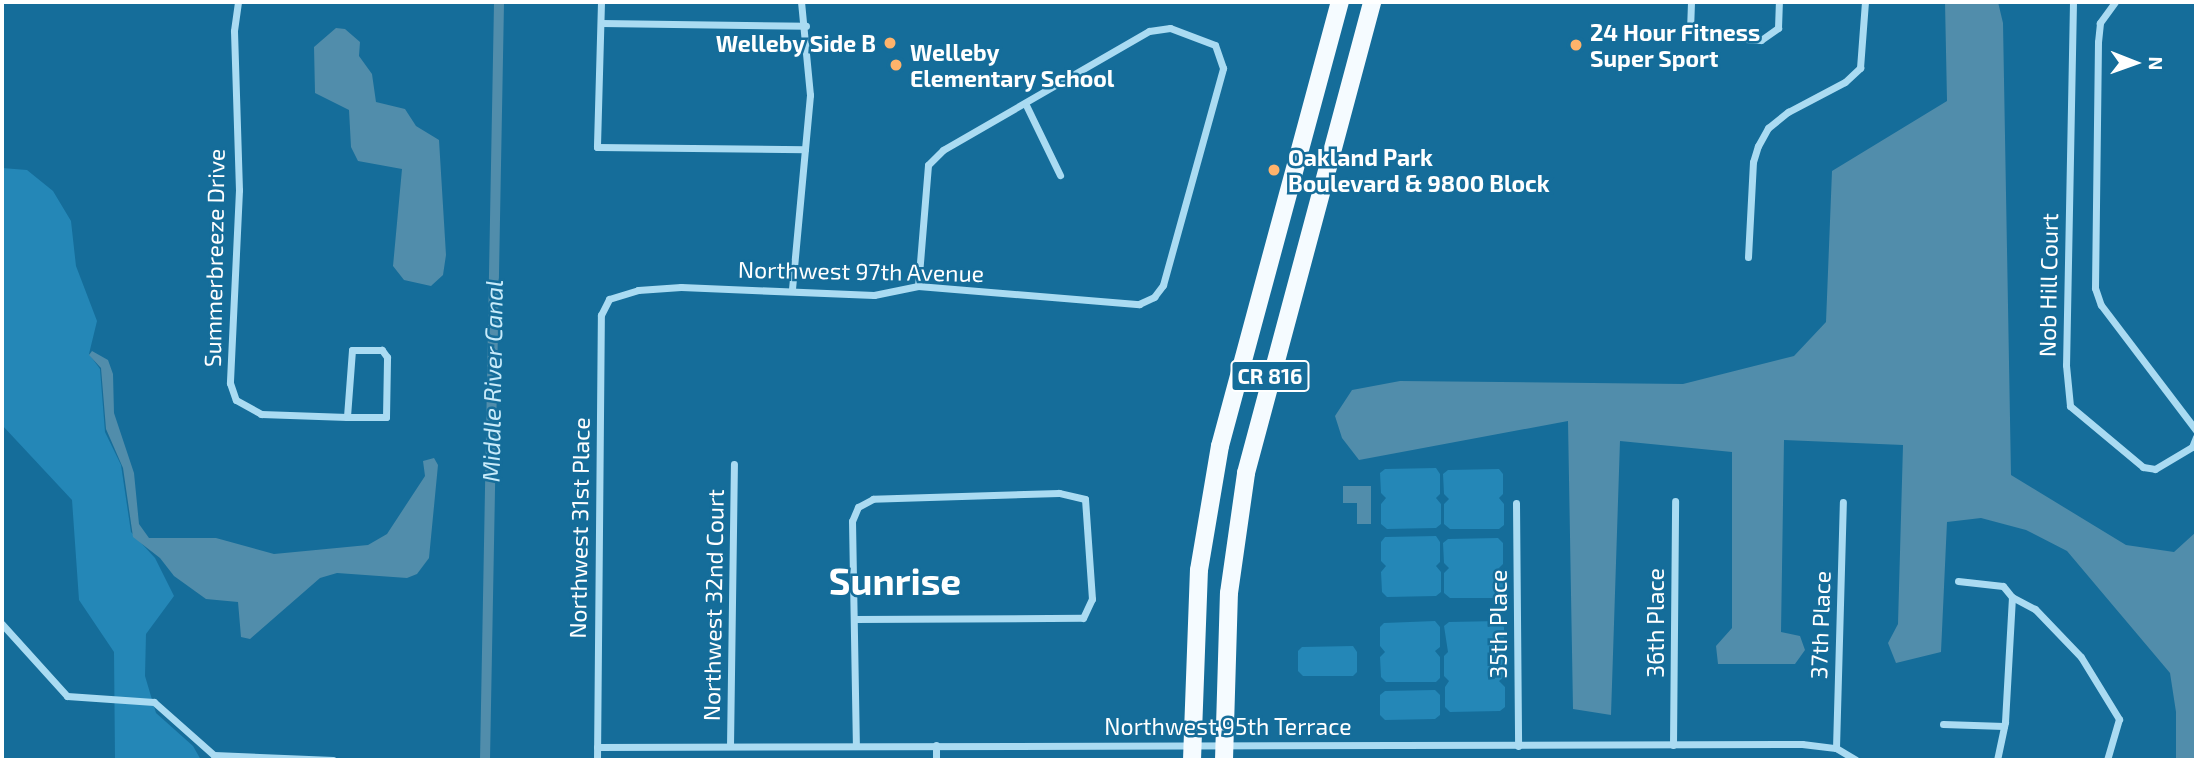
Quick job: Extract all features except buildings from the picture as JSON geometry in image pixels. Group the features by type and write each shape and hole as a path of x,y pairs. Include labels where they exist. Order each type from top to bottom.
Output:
{"main road":[{"name":"CR 816","path":"1192,753 1199,570 1220,446 1340,2"},
{"name":"CR 816","path":"1224,754 1229,593 1246,473 1372,2"}],"street":[{"name":"Summerbreeze Drive","path":"238,2 234,54 239,190 230,383 236,400 261,414 347,417 386,417 387,358 382,350 352,350 347,417"},
{"path":"601,2 597,147 805,149"},
{"path":"792,289 810,95 806,26 801,2"},
{"path":"1691,2 1690,27 1700,36 1761,40 1778,28 1779,2"},
{"path":"1748,257 1753,162 1758,146 1768,128 1788,111 1845,82 1860,68 1865,2"},
{"name":"Nob Hill Court","path":"2073,2 2066,365 2070,406 2143,467 2155,469 2192,447 2196,437"},
{"name":"Nob Hill Court","path":"2115,2 2100,23 2098,42 2095,288 2101,304 2196,430"},
{"path":"601,23 806,26"},
{"name":"Northwest 97th Avenue","path":"609,299 638,290 681,287 792,289 874,295 918,286 1139,304 1154,297 1163,285 1223,68 1222,56 1215,45 1161,27 1026,105"},
{"path":"918,286 928,165 943,150 1026,105 1060,175"},
{"name":"Northwest 31st Place","path":"597,760 601,314 609,299"},
{"name":"Northwest 32nd Court","path":"730,746 733,464"},
{"path":"854,619 1083,618 1092,599 1085,499 1059,493 873,499 858,507 852,522 856,746"},
{"name":"36th Place","path":"1673,745 1675,501"},
{"name":"37th Place","path":"1836,748 1843,502"},
{"name":"35th Place","path":"1516,503 1518,746"},
{"path":"1958,581 2003,586 2012,597 2035,609 2081,657 2119,719 2107,760"},
{"path":"1997,760 2004,726 2012,597"},
{"path":"2,624 67,696 154,702 214,755 332,760"},
{"path":"1943,724 2004,726"},
{"path":"936,745 936,760"},
{"name":"Northwest 95th Terrace","path":"597,747 936,745 1224,754 1518,746 1673,745 1836,748 1856,760"}],"shaded area":[{"path":"1945,2 1998,2 2003,23 2011,475 2126,545 2174,552 2196,532 2196,760 2176,760 2176,712 2170,673 2067,551 2026,530 1981,518 1947,522 1941,652 1896,663 1888,643 1898,624 1903,445 1784,440 1781,632 1800,636 1805,650 1795,664 1718,664 1716,646 1732,628 1732,452 1620,441 1611,715 1573,709 1568,421 1359,460 1342,438 1335,416 1352,390 1400,381 1683,384 1794,356 1826,322 1832,171 1947,101"},
{"path":"336,28 345,29 360,42 359,56 372,74 376,102 405,109 416,126 439,140 446,255 443,275 431,286 404,280 393,266 402,169 358,161 351,147 349,110 315,93 314,47"},
{"path":"2,168 27,170 53,191 71,221 76,266 97,321 89,354 100,369 105,432 121,465 131,532 155,558 174,596 146,634 145,676 156,713 193,746 201,760 115,760 114,652 79,600 72,500 2,425"},
{"path":"92,351 108,360 113,374 114,413 134,473 139,524 149,538 216,538 274,554 368,545 387,534 425,476 423,461 434,458 438,465 429,558 417,574 407,578 337,573 320,578 250,639 241,637 238,602 206,599 174,576 160,558 133,537 123,468 106,429 101,368 89,355"},
{"path":"1436,468 1440,474 1440,494 1436,498 1441,504 1441,524 1436,528 1387,529 1381,524 1381,504 1386,498 1381,493 1380,473 1385,469"},
{"path":"1499,469 1503,474 1503,494 1499,498 1504,504 1504,525 1499,529 1450,529 1444,524 1444,504 1449,499 1444,494 1443,474 1448,470"},
{"path":"1343,486 1371,486 1371,524 1357,524 1357,503 1343,503"},
{"path":"1436,536 1440,542 1440,562 1436,566 1441,572 1441,592 1436,596 1387,597 1382,592 1381,572 1386,566 1381,561 1381,542 1385,537"},
{"path":"1498,538 1503,543 1503,564 1499,568 1504,573 1504,594 1499,598 1450,598 1444,593 1444,573 1449,568 1444,563 1443,543 1448,539"},
{"path":"1435,621 1440,627 1440,647 1435,651 1440,657 1440,678 1436,682 1386,682 1381,677 1380,657 1385,652 1380,646 1380,627 1384,623"},
{"path":"1499,621 1504,627 1504,647 1499,651 1504,657 1504,677 1499,681 1505,687 1505,707 1500,711 1450,712 1445,707 1445,687 1449,681 1444,676 1444,656 1448,652 1444,626 1449,622"},
{"path":"1353,646 1357,652 1357,672 1353,676 1303,676 1298,671 1298,651 1302,647"},
{"path":"1435,690 1440,695 1440,715 1435,719 1385,720 1380,715 1380,695 1385,691"}],"waterway":[{"name":"Middle River Canal","path":"485,760 499,2"}],"place":[{"name":"Welleby Side B","path":"890,43"},
{"name":"24 Hour Fitness Super Sport","path":"1576,45"},
{"name":"Welleby Elementary School","path":"896,65"},
{"name":"Oakland Park Boulevard & 9800 Block","path":"1274,170"}],"district":[{"name":"Sunrise","path":"895,580"}]}
